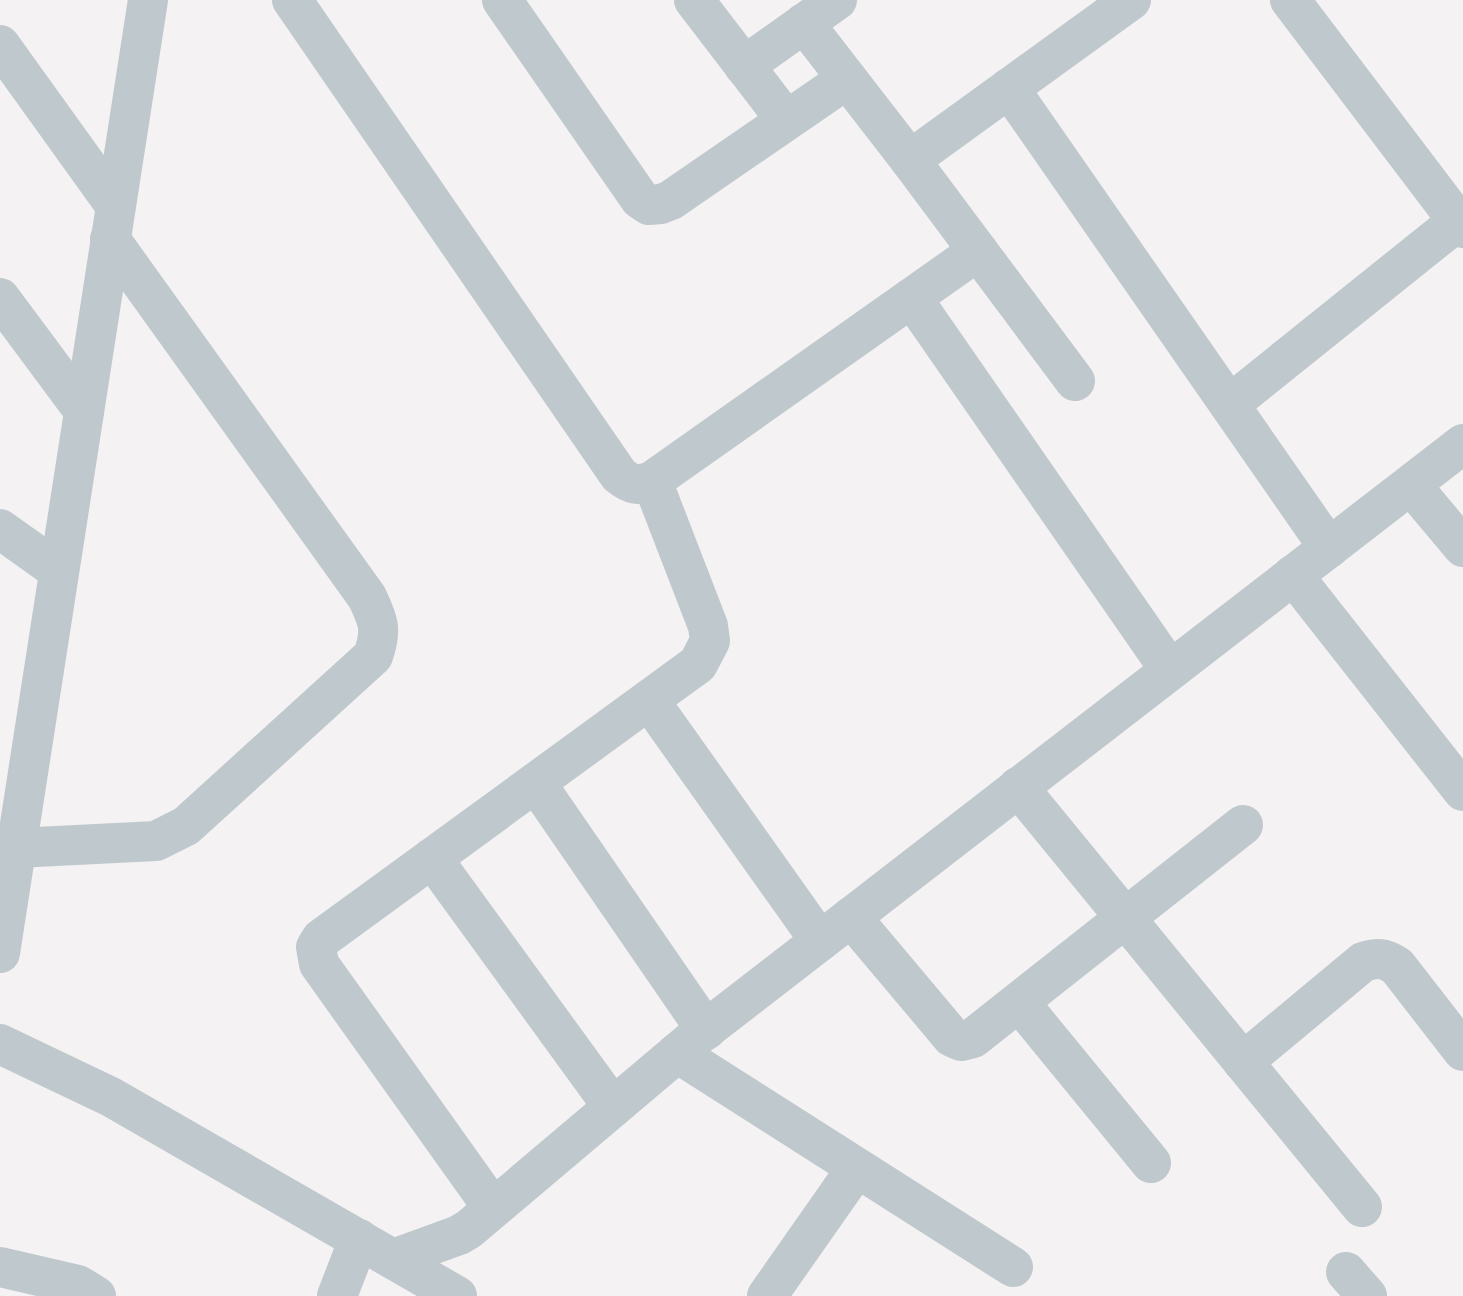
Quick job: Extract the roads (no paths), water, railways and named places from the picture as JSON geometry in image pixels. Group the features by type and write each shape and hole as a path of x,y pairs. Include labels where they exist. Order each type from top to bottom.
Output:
{"street":[{"path":"0,953 148,0"},
{"path":"292,0 619,475 628,482 640,485 652,481 978,251"},
{"path":"502,0 640,199 649,205 671,200 847,79"},
{"path":"694,0 786,120"},
{"path":"744,66 837,0"},
{"path":"1230,404 1461,222 1290,0"},
{"path":"910,160 1129,1"},
{"path":"804,23 1075,381"},
{"path":"0,45 113,222 367,597 377,616 380,636 373,656 186,826 173,834 156,841 16,848"},
{"path":"1009,88 1329,548"},
{"path":"0,298 84,411"},
{"path":"912,298 1170,670"},
{"path":"393,1259 459,1235 692,1041 1463,444"},
{"path":"493,1208 319,964 316,947 321,939 698,664 710,641 708,626 652,481"},
{"path":"1411,485 1463,547"},
{"path":"0,529 59,571"},
{"path":"1293,575 1463,791"},
{"path":"649,700 820,941"},
{"path":"536,783 692,1041 856,1169 1013,1267"},
{"path":"1018,787 1362,1207"},
{"path":"851,917 952,1037 961,1041 973,1038 1243,825"},
{"path":"432,858 613,1107"},
{"path":"1243,1062 1363,962 1375,958 1385,958 1397,966 1463,1051"},
{"path":"1019,1002 1151,1163"},
{"path":"0,1044 111,1097 457,1296"},
{"path":"767,1296 856,1169"},
{"path":"337,1296 359,1239"},
{"path":"0,1267 78,1285 96,1296"}]}
